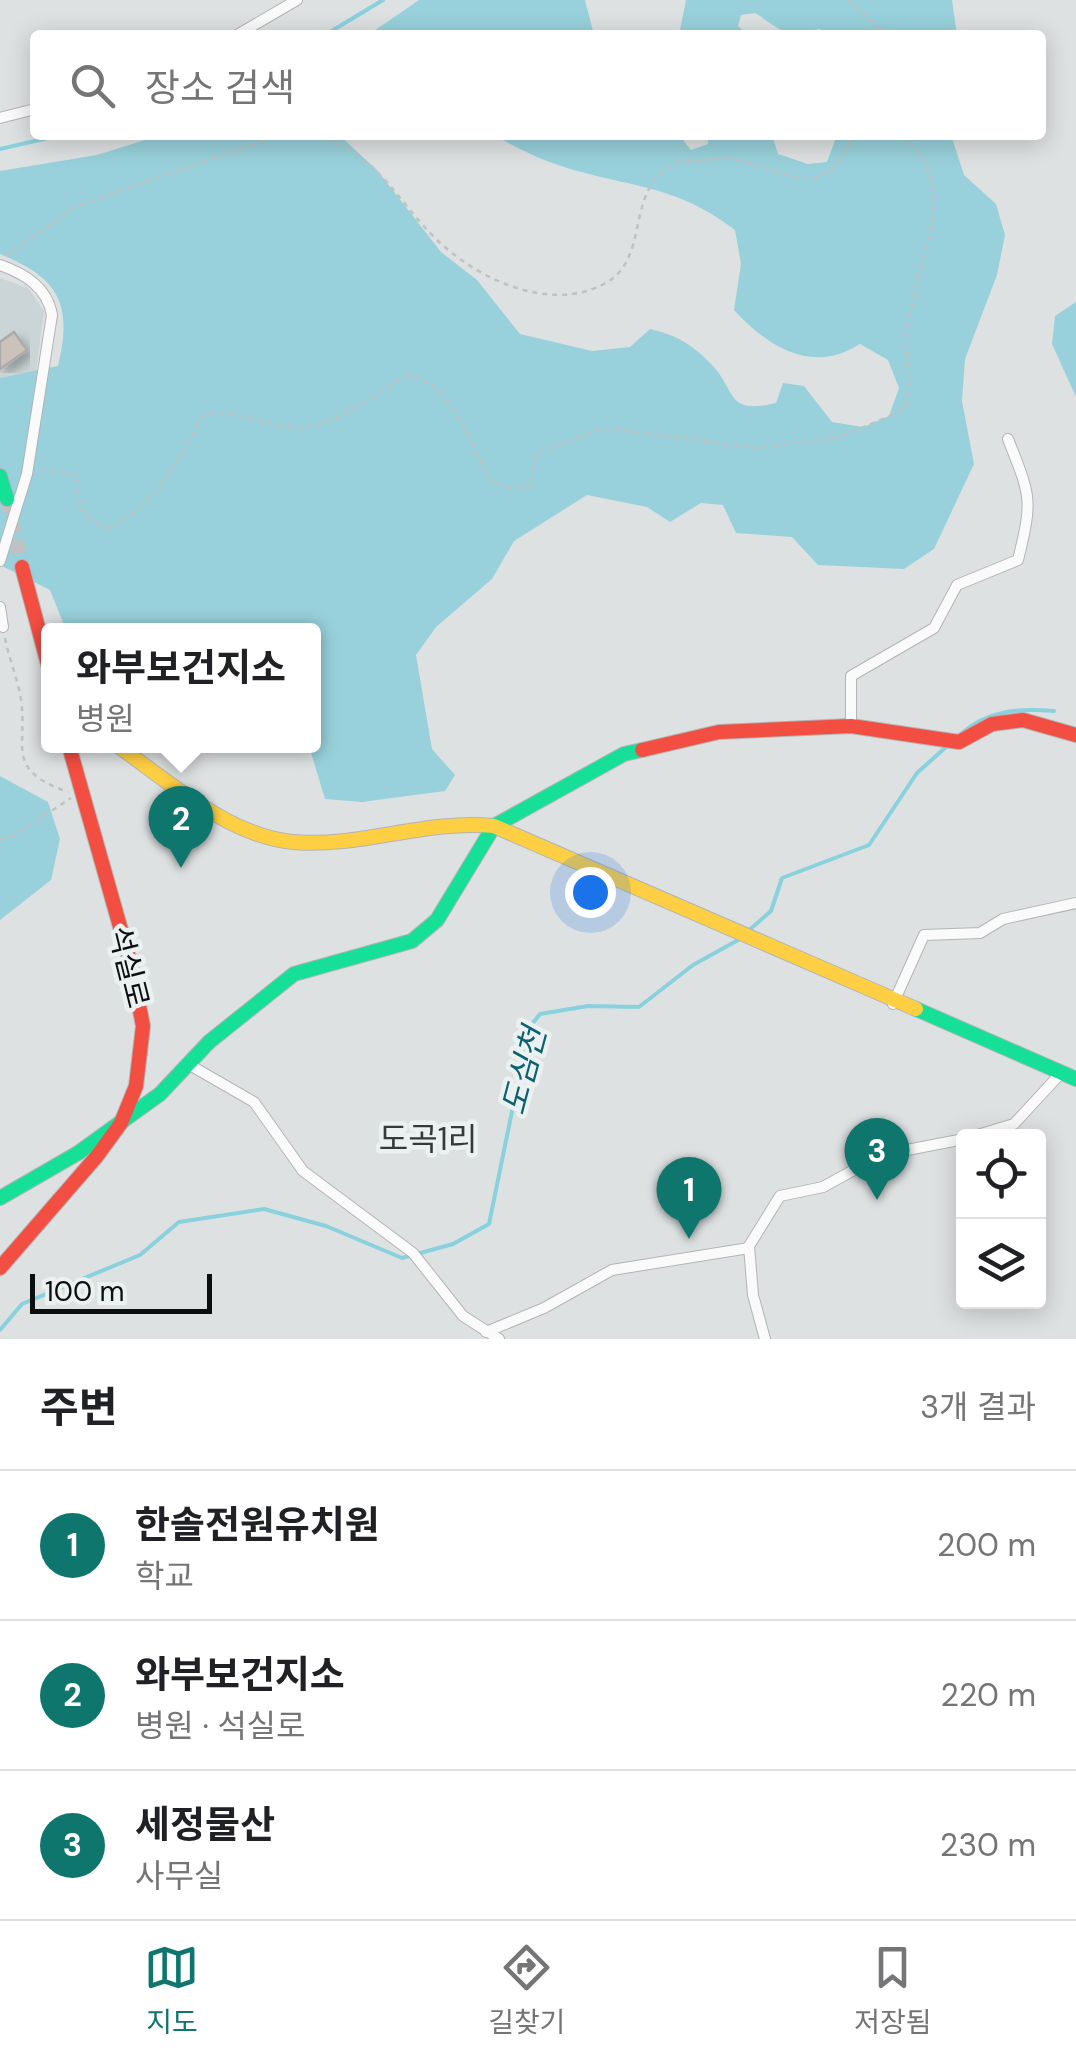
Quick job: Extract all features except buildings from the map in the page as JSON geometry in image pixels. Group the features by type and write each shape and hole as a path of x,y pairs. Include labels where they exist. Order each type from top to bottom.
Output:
{"street":[{"path":"246,30 297,0"},
{"path":"0,118 30,110"},
{"path":"0,263 36,284 50,300 52,315 28,466 0,562"},
{"path":"851,726 851,676 934,628 957,585 1018,560 1030,515 1030,494 1008,439"},
{"path":"0,476 6,499"},
{"path":"22,567 41,641"},
{"path":"0,607 3,627"},
{"path":"0,1198 121,1123 160,1094 209,1042 294,974 412,941 437,920 494,826 624,754 720,732 851,726 960,742 992,724 1023,720 1076,735"},
{"name":"석실로","path":"0,1268 5,1251 121,1123 136,1086 143,1026 132,969 71,753"},
{"path":"129,753 246,829 273,840 297,843 433,824 494,826 893,1004 1071,1075 1014,1124 997,1129"},
{"path":"893,1004 924,935 980,933 1003,919 1076,903"},
{"path":"188,1064 254,1102 303,1171 413,1252 463,1316 499,1339"},
{"path":"765,1339 753,1295 750,1248 780,1196 823,1187 881,1155 956,1141"},
{"path":"486,1332 544,1308 612,1270 750,1248"}],"path":[{"path":"847,0 882,30"},
{"path":"0,263 74,207 267,140"},
{"path":"332,140 390,180 437,240 489,278 537,293 574,295 606,284 630,261 644,194 674,164 721,157 758,165 794,181 814,178 835,166 849,140"},
{"path":"28,466 77,476 82,511 92,523 108,528 133,517 154,493 204,414 230,410 294,428 314,428 408,375 424,378 441,390 491,482 514,489 531,485 537,453 603,428 758,448 840,436 904,410 910,395 907,332 922,281 935,196 916,147 908,140"},
{"path":"3,627 21,698 20,754 31,772 66,792 81,792"},
{"path":"0,839 13,836 81,792"}],"shaded area":[{"path":"419,0 585,0 593,30 375,30"},
{"path":"686,0 952,0 956,30 782,30 755,13 741,15 738,26 742,30 680,30"},
{"path":"145,140 344,140 377,170 441,252 477,280 520,334 592,351 630,347 650,329 659,331 683,341 704,357 740,403 776,403 783,383 804,386 832,422 863,427 889,416 899,388 888,360 860,344 842,353 808,357 761,335 734,310 741,264 735,230 672,195 564,167 503,140 683,140 691,150 708,144 708,140 774,140 778,154 808,164 827,162 835,140 953,140 964,175 996,204 1005,235 997,275 965,359 962,401 974,464 934,549 904,569 818,565 792,537 736,533 723,505 701,503 670,522 647,507 587,495 514,541 492,579 436,627 416,655 432,749 455,775 445,791 362,802 325,799 311,753 321,753 321,623 63,623 50,590 0,565 0,378 58,366 64,326 57,296 48,284 0,254 0,171 97,155"},
{"path":"0,278 28,288 44,311 36,372 0,378"},
{"path":"1076,302 1076,397 1052,344 1055,316"},
{"path":"0,776 48,802 60,839 51,880 0,920"}],"waterway":[{"path":"333,30 383,0"},
{"path":"0,149 39,140"},
{"name":"도심천","path":"961,734 1004,712 1054,711"},
{"name":"도심천","path":"747,932 771,911 782,878 869,845 917,773 946,747"},
{"name":"도심천","path":"0,1330 22,1304 140,1255 179,1222 264,1209 326,1226 402,1258 453,1244 489,1224 529,1028 540,1014 588,1006 639,1007 693,965 740,939"}],"tunnel":[{"path":"7,499 22,567"}],"traffic: fast":[{"path":"0,476 7,499"},
{"path":"0,1198 78,1153 160,1094 209,1042 294,974 412,941 437,920 494,826 624,754 642,750"},
{"path":"916,1009 1076,1079"}],"traffic: slow":[{"path":"128,753 201,805 269,838 318,843 443,826 494,826 916,1009"}],"traffic: jam":[{"path":"22,567 41,638"},
{"path":"642,750 719,732 851,726 959,742 992,724 1023,720 1076,735"},
{"path":"0,1268 97,1156 121,1123 136,1086 143,1026 132,969 71,753"}],"place":[{"name":"와부보건지소","path":"181,868"},
{"name":"세정물산","path":"877,1200"},
{"name":"한솔전원유치원","path":"689,1239"}],"district":[{"name":"도곡1리","path":"428,1139"}]}
